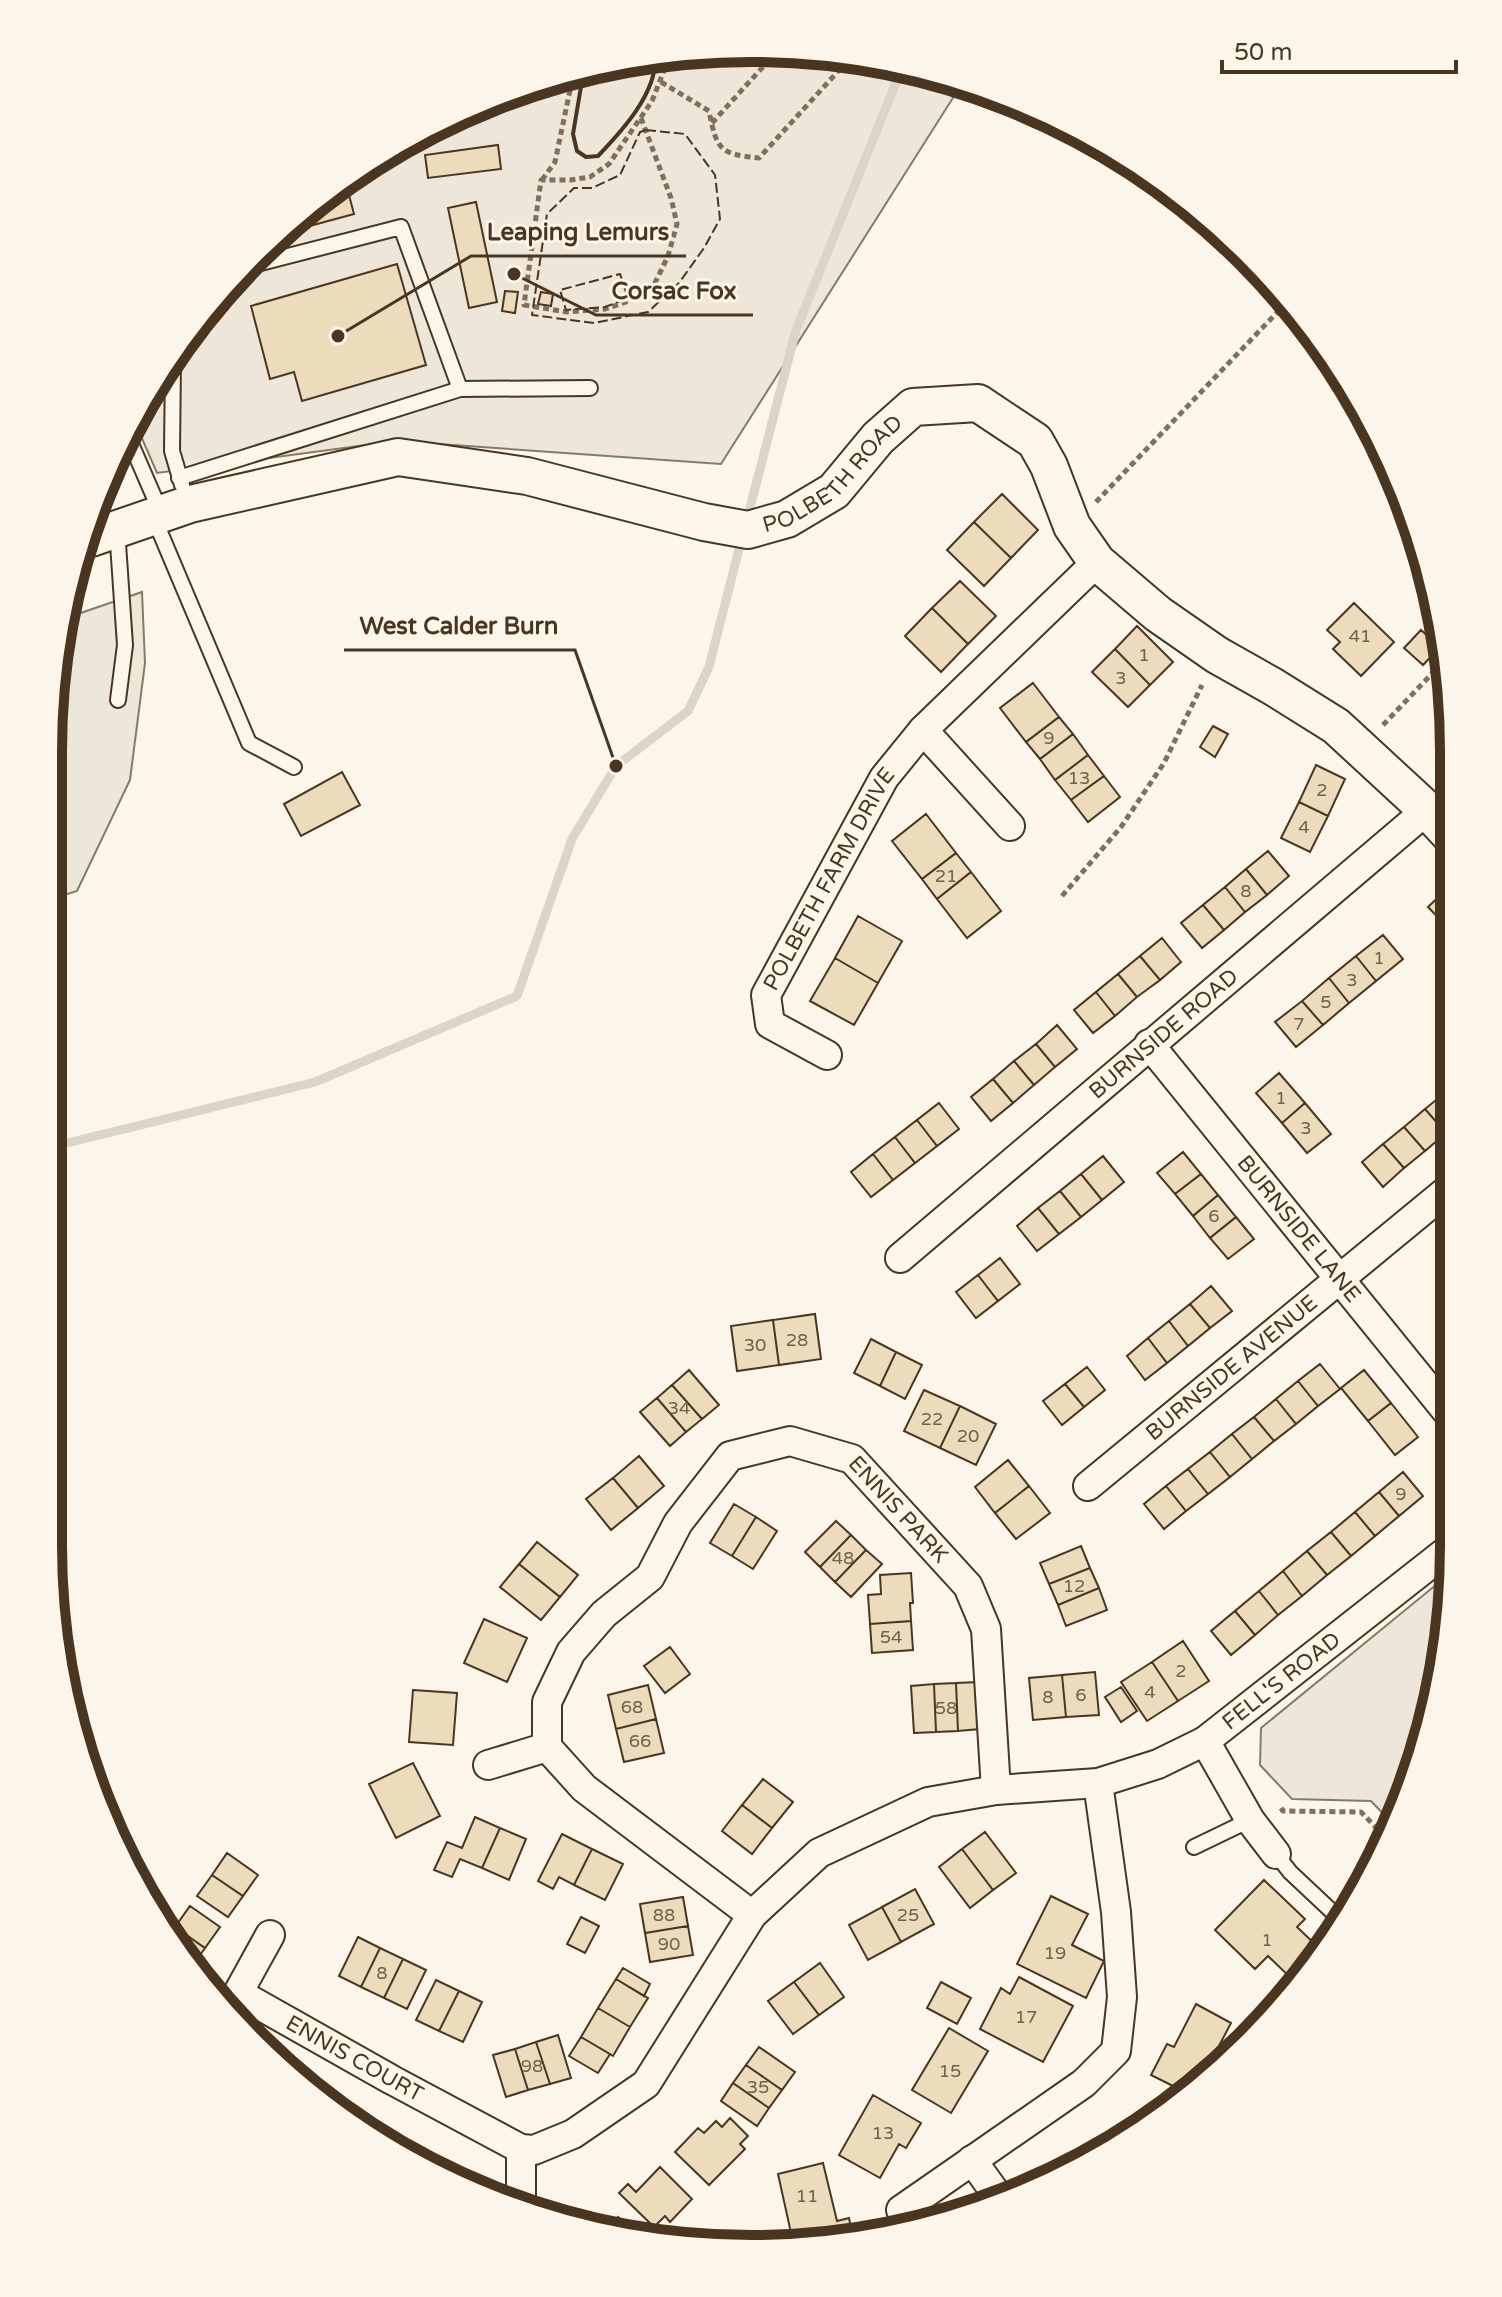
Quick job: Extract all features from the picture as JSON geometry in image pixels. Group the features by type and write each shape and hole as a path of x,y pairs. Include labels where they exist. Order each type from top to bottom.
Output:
{"street":[{"name":"POLBETH ROAD","path":"104,533 171,503 398,457 527,476 704,522 748,530 787,519 834,491 878,438 913,407 978,403 1035,441 1049,466 1072,526 1097,562 1158,614 1217,655 1336,726 1440,824"},
{"name":"POLBETH FARM DRIVE","path":"827,1055 770,1024 766,995 884,778 923,730 1097,562"},
{"path":"923,730 1010,826"},
{"name":"BURNSIDE ROAD","path":"900,1258 1427,810"},
{"name":"BURNSIDE LANE","path":"1149,1044 1440,1403"},
{"name":"BURNSIDE AVENUE","path":"1088,1486 1440,1196"},
{"name":"ENNIS PARK","path":"547,1747 547,1702 571,1652 604,1614 650,1577 678,1523 730,1456 790,1441 852,1459 968,1586 986,1629 996,1790"},
{"name":"FELL'S ROAD","path":"1098,1783 1158,1764 1205,1741 1440,1556"},
{"path":"1205,1741 1250,1820 1276,1854"},
{"path":"488,1765 547,1747 584,1788 752,1915"},
{"path":"521,2195 521,2149 534,2150 573,2134 646,2084 752,1915 819,1853 928,1802 996,1790 1098,1783 1116,1912 1122,1997 1116,2051 1084,2083 901,2210"},
{"name":"ENNIS COURT","path":"270,1935 238,1993 521,2149"},
{"path":"972,2160 994,2190"}],"lane":[{"path":"267,261 401,227 460,389"},
{"path":"171,503 173,376"},
{"path":"171,503 460,389 590,388"},
{"path":"134,444 171,503 249,743 294,767"},
{"path":"104,533 125,645 118,700"},
{"path":"1194,1847 1250,1820"},
{"path":"1276,1854 1290,1872 1334,1913"}],"path":[{"path":"711,123 767,62"},
{"path":"541,180 590,177 609,164 652,101 666,67"},
{"path":"661,82 709,111 716,142 733,155 759,158 841,68"},
{"path":"571,86 555,162 541,180 524,305 567,312 605,309 646,295 654,285 668,256 677,224 671,198 641,118"},
{"path":"1072,526 1280,310"},
{"path":"1062,896 1121,827 1164,763 1217,655"},
{"path":"1361,749 1435,671"},
{"path":"1274,1799 1283,1811 1361,1812 1379,1830"}],"shaded area":[{"path":"706,63 796,63 841,68 885,75 956,94 721,464 396,441 157,473 140,433 178,368 233,297 297,233 332,204 368,178 446,133 487,114 573,85 617,75"},
{"path":"142,592 145,663 130,780 77,891 62,896 63,706 76,615"},
{"path":"1439,1582 1434,1636 1417,1724 1385,1816 1371,1801 1292,1799 1260,1765 1261,1728"}],"building":[{"path":"498,145 501,169 428,178 425,155"},
{"path":"348,192 354,214 303,228"},
{"path":"476,202 497,302 469,308 448,208"},
{"path":"397,264 426,365 302,401 294,372 270,379 251,306"},
{"path":"505,291 518,292 515,313 502,311"},
{"path":"541,292 553,294 551,306 538,304"},
{"path":"1002,494 1038,530 1011,558 974,522"},
{"path":"974,522 1011,558 984,586 947,550"},
{"path":"960,581 996,616 968,644 932,608"},
{"path":"1354,603 1394,642 1361,676 1333,649 1340,642 1327,630"},
{"path":"932,608 968,644 941,672 905,636"},
{"path":"1137,626 1173,662 1150,685 1115,649"},
{"path":"1421,630 1430,638 1433,654 1423,665 1404,648"},
{"path":"1115,649 1150,685 1128,707 1092,672"},
{"path":"1033,683 1059,717 1026,742 1000,708"},
{"path":"1059,717 1073,734 1040,759 1026,742"},
{"path":"1213,726 1228,734 1215,757 1200,747"},
{"path":"1073,734 1088,755 1055,780 1040,759"},
{"path":"1088,755 1104,776 1071,800 1055,780"},
{"path":"1316,765 1345,779 1328,816 1299,802"},
{"path":"342,772 360,805 301,836 284,804"},
{"path":"1104,776 1120,797 1088,822 1071,800"},
{"path":"1299,802 1328,816 1310,852 1281,838"},
{"path":"926,814 956,853 922,879 892,841"},
{"path":"1268,851 1289,876 1267,895 1246,869"},
{"path":"956,853 971,872 937,899 922,879"},
{"path":"1246,869 1267,895 1245,912 1225,887"},
{"path":"971,872 1001,911 967,938 937,899"},
{"path":"1225,887 1245,912 1224,930 1203,905"},
{"path":"1440,896 1440,920 1428,907"},
{"path":"1203,905 1224,930 1202,948 1181,923"},
{"path":"858,916 902,941 878,983 835,958"},
{"path":"1383,935 1403,959 1376,981 1356,956"},
{"path":"1162,938 1181,962 1160,980 1140,956"},
{"path":"1140,956 1160,980 1137,997 1118,974"},
{"path":"1356,956 1376,981 1349,1003 1329,978"},
{"path":"835,958 878,983 854,1025 810,1001"},
{"path":"1118,974 1137,997 1115,1016 1096,992"},
{"path":"1329,978 1349,1003 1323,1025 1302,1001"},
{"path":"1096,992 1115,1016 1093,1033 1074,1010"},
{"path":"1302,1001 1323,1025 1296,1047 1275,1022"},
{"path":"1057,1025 1077,1049 1055,1067 1036,1044"},
{"path":"1036,1044 1055,1067 1034,1085 1014,1061"},
{"path":"1014,1061 1034,1085 1013,1103 993,1079"},
{"path":"1279,1073 1305,1103 1282,1123 1256,1093"},
{"path":"993,1079 1013,1103 991,1121 971,1097"},
{"path":"1440,1097 1440,1126 1425,1109"},
{"path":"939,1103 959,1129 937,1146 917,1120"},
{"path":"1305,1103 1331,1134 1307,1153 1282,1123"},
{"path":"1425,1109 1440,1126 1440,1138 1425,1151 1404,1127"},
{"path":"917,1120 937,1146 915,1163 895,1137"},
{"path":"1404,1127 1425,1151 1404,1168 1383,1144"},
{"path":"895,1137 915,1163 893,1180 873,1154"},
{"path":"1383,1144 1404,1168 1383,1187 1362,1162"},
{"path":"1183,1152 1201,1174 1175,1194 1157,1173"},
{"path":"873,1154 893,1180 871,1197 851,1172"},
{"path":"1103,1156 1124,1182 1102,1200 1081,1174"},
{"path":"1081,1174 1102,1200 1081,1217 1060,1191"},
{"path":"1201,1174 1218,1195 1193,1216 1175,1194"},
{"path":"1060,1191 1081,1217 1059,1234 1038,1208"},
{"path":"1218,1195 1236,1217 1210,1238 1193,1216"},
{"path":"1038,1208 1059,1234 1037,1251 1017,1226"},
{"path":"1236,1217 1254,1239 1228,1259 1210,1238"},
{"path":"1000,1258 1020,1284 998,1301 978,1275"},
{"path":"978,1275 998,1301 976,1318 956,1292"},
{"path":"1211,1286 1232,1311 1210,1328 1190,1304"},
{"path":"1190,1304 1210,1328 1188,1346 1169,1321"},
{"path":"815,1314 821,1359 779,1365 773,1320"},
{"path":"773,1320 779,1365 737,1371 731,1326"},
{"path":"1169,1321 1188,1346 1167,1363 1148,1338"},
{"path":"1148,1338 1167,1363 1145,1380 1127,1356"},
{"path":"871,1339 896,1352 880,1386 854,1373"},
{"path":"896,1352 922,1365 905,1399 880,1386"},
{"path":"1320,1364 1340,1389 1318,1406 1298,1381"},
{"path":"1087,1367 1105,1390 1084,1407 1065,1384"},
{"path":"689,1370 719,1405 702,1419 672,1385"},
{"path":"1364,1370 1391,1403 1368,1421 1341,1388"},
{"path":"1298,1381 1318,1406 1296,1424 1276,1399"},
{"path":"1065,1384 1084,1407 1062,1425 1043,1401"},
{"path":"672,1385 702,1419 686,1432 657,1398"},
{"path":"924,1390 960,1406 940,1448 904,1431"},
{"path":"657,1398 686,1432 670,1446 640,1412"},
{"path":"1276,1399 1296,1424 1274,1441 1254,1417"},
{"path":"1391,1403 1418,1437 1395,1455 1368,1421"},
{"path":"960,1406 996,1424 976,1465 940,1448"},
{"path":"1254,1417 1274,1441 1252,1459 1232,1434"},
{"path":"1232,1434 1252,1459 1230,1477 1210,1452"},
{"path":"1210,1452 1230,1477 1208,1494 1188,1469"},
{"path":"639,1456 664,1486 638,1508 613,1478"},
{"path":"1008,1460 1029,1486 995,1513 975,1487"},
{"path":"1188,1469 1208,1494 1186,1511 1166,1486"},
{"path":"1403,1472 1423,1496 1399,1516 1379,1492"},
{"path":"613,1478 638,1508 611,1530 586,1499"},
{"path":"1029,1486 1050,1513 1016,1539 995,1513"},
{"path":"1166,1486 1186,1511 1164,1529 1144,1504"},
{"path":"1379,1492 1399,1516 1375,1536 1355,1512"},
{"path":"734,1504 756,1517 732,1556 710,1543"},
{"path":"1355,1512 1375,1536 1351,1556 1331,1532"},
{"path":"756,1517 777,1531 753,1569 732,1556"},
{"path":"836,1521 851,1535 820,1567 805,1552"},
{"path":"1331,1532 1351,1556 1327,1575 1307,1551"},
{"path":"851,1535 866,1550 835,1582 820,1567"},
{"path":"537,1542 578,1575 560,1597 519,1564"},
{"path":"1081,1546 1090,1568 1049,1584 1040,1563"},
{"path":"866,1550 882,1564 851,1597 835,1582"},
{"path":"1307,1551 1327,1575 1302,1596 1283,1571"},
{"path":"519,1564 560,1597 541,1620 500,1587"},
{"path":"1090,1568 1099,1588 1058,1605 1049,1584"},
{"path":"1283,1571 1302,1596 1278,1615 1259,1591"},
{"path":"911,1573 911,1621 870,1624 868,1595 881,1594 880,1575"},
{"path":"1099,1588 1107,1610 1066,1626 1058,1605"},
{"path":"1259,1591 1278,1615 1255,1635 1235,1611"},
{"path":"1235,1611 1255,1635 1231,1655 1211,1631"},
{"path":"484,1619 527,1638 507,1682 464,1663"},
{"path":"911,1621 913,1650 872,1653 870,1624"},
{"path":"1183,1641 1209,1681 1178,1701 1152,1662"},
{"path":"670,1647 690,1674 665,1693 644,1666"},
{"path":"1152,1662 1178,1701 1147,1721 1121,1682"},
{"path":"1095,1672 1099,1715 1066,1717 1062,1675"},
{"path":"1062,1675 1066,1717 1033,1720 1029,1678"},
{"path":"978,1682 980,1729 958,1731 956,1683"},
{"path":"956,1683 958,1731 936,1732 934,1684"},
{"path":"934,1684 936,1732 914,1733 911,1686"},
{"path":"648,1685 656,1719 616,1729 608,1695"},
{"path":"1121,1687 1137,1711 1121,1722 1105,1697"},
{"path":"413,1690 457,1693 453,1745 409,1742"},
{"path":"656,1719 664,1753 624,1762 616,1729"},
{"path":"413,1763 440,1816 396,1838 369,1784"},
{"path":"763,1779 793,1802 772,1828 742,1805"},
{"path":"742,1805 772,1828 752,1854 722,1831"},
{"path":"475,1817 500,1828 482,1868 460,1859 452,1877 434,1870 447,1842 462,1848"},
{"path":"500,1828 526,1839 509,1880 482,1868"},
{"path":"985,1832 1016,1873 993,1890 962,1849"},
{"path":"562,1834 592,1849 574,1885 559,1877 553,1889 538,1881"},
{"path":"592,1849 623,1864 605,1900 574,1885"},
{"path":"962,1849 993,1890 970,1908 939,1867"},
{"path":"227,1853 258,1875 243,1896 212,1875"},
{"path":"212,1875 243,1896 228,1917 197,1896"},
{"path":"1264,1880 1305,1919 1297,1927 1314,1943 1289,1976 1268,1956 1255,1969 1215,1930"},
{"path":"915,1889 934,1924 901,1942 882,1907"},
{"path":"1051,1896 1088,1914 1072,1945 1104,1961 1086,1998 1017,1964"},
{"path":"683,1897 688,1926 645,1933 640,1904"},
{"path":"190,1906 220,1927 205,1948 176,1926"},
{"path":"882,1907 901,1942 868,1960 849,1925"},
{"path":"581,1917 599,1926 585,1953 567,1944"},
{"path":"688,1926 693,1955 650,1962 645,1933"},
{"path":"178,1929 205,1948 198,1957"},
{"path":"358,1937 380,1948 361,1987 339,1976"},
{"path":"380,1948 403,1959 384,1998 361,1987"},
{"path":"403,1959 426,1970 407,2009 384,1998"},
{"path":"820,1963 844,1997 819,2015 794,1982"},
{"path":"623,1968 650,1984 644,1996 616,1979"},
{"path":"1019,1977 1073,2006 1043,2062 980,2029 1001,1988 1010,1994"},
{"path":"616,1979 648,1998 630,2027 598,2008"},
{"path":"436,1980 459,1991 439,2031 416,2020"},
{"path":"794,1982 819,2015 793,2034 768,2001"},
{"path":"941,1982 971,1998 957,2024 927,2008"},
{"path":"459,1991 482,2002 463,2042 439,2031"},
{"path":"1196,2004 1231,2023 1214,2056 1176,2088 1151,2075 1167,2044 1174,2047"},
{"path":"598,2008 630,2027 613,2056 581,2037"},
{"path":"949,2028 988,2051 951,2113 912,2090"},
{"path":"558,2035 571,2078 550,2084 536,2042"},
{"path":"581,2037 610,2054 598,2073 569,2056"},
{"path":"536,2042 550,2084 528,2090 515,2049"},
{"path":"759,2047 795,2072 782,2090 746,2065"},
{"path":"515,2049 528,2090 506,2097 493,2055"},
{"path":"746,2065 782,2090 769,2108 733,2083"},
{"path":"733,2083 769,2108 757,2126 721,2101"},
{"path":"873,2095 921,2123 906,2148 899,2144 880,2178 839,2155"},
{"path":"730,2118 748,2136 740,2144 745,2149 709,2185 675,2152 698,2128 704,2133 716,2121 722,2127"},
{"path":"823,2163 837,2221 849,2218 851,2227 791,2234 778,2174"},
{"path":"660,2167 692,2199 670,2222 665,2216 654,2227 619,2193 628,2184 636,2192"}],"waterway":[{"path":"746,523 796,330 898,78"},
{"path":"62,1144 315,1082 517,996 572,839 616,766 688,711 709,667 742,537"}],"fence":[{"path":"646,130 685,134 715,175 720,219 704,248 679,283 648,312 594,323 532,315 547,214 574,188 592,188 620,175 640,132 646,130"},
{"path":"620,274 628,298 605,307 566,310 560,290 620,274"}],"wall":[{"path":"582,83 573,134 577,151 586,157 598,156 636,111 650,85 654,69"}],"place":[{"name":"Corsac Fox","path":"514,274"},
{"name":"Leaping Lemurs","path":"338,336"},
{"name":"West Calder Burn","path":"616,766"}]}
